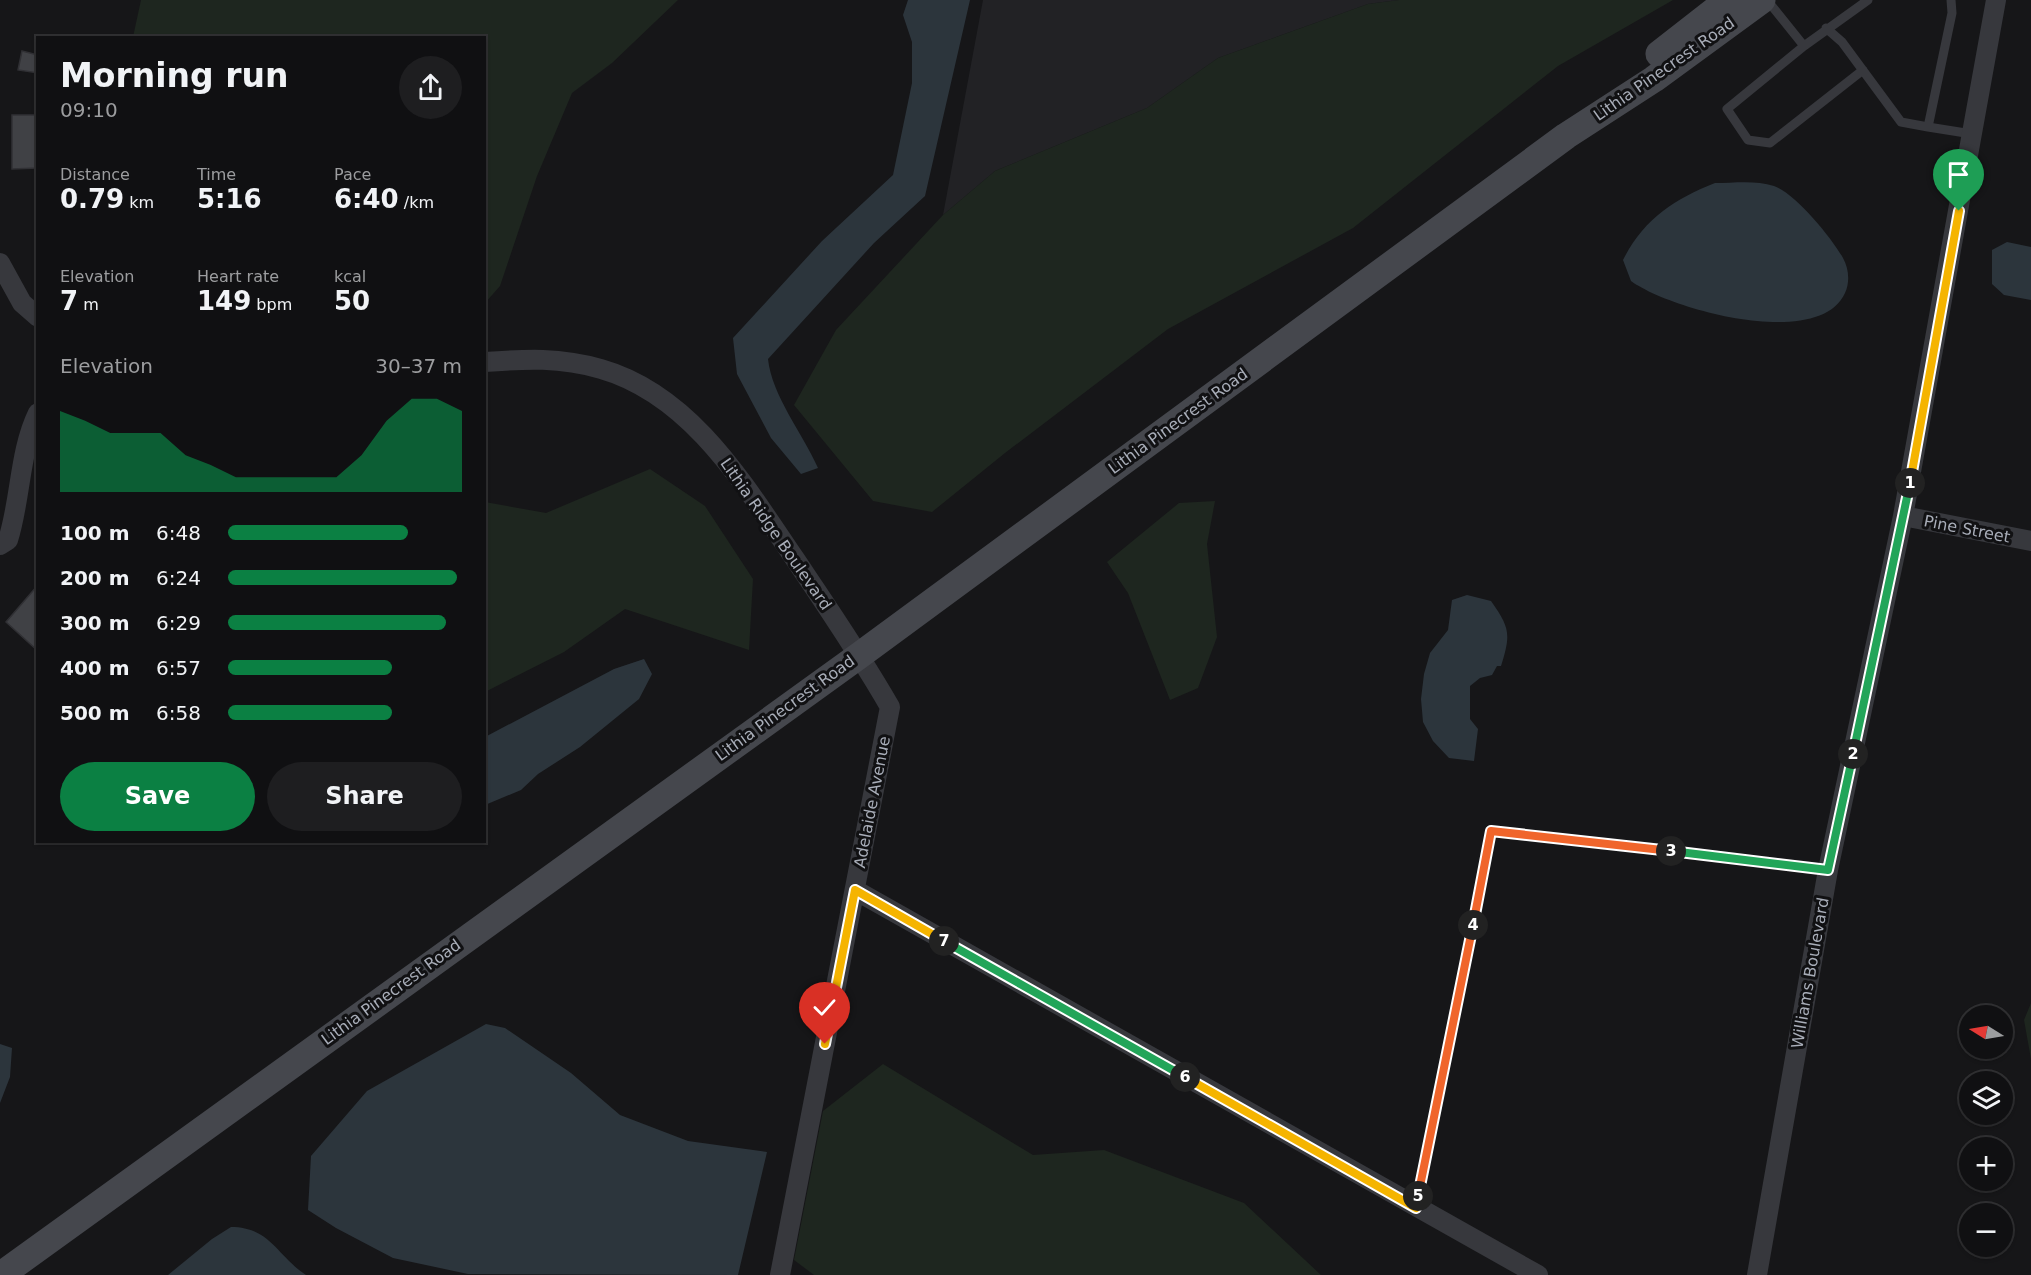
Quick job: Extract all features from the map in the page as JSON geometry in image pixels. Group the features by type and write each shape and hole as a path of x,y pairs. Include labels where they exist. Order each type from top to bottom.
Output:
{"main road":[{"name":"Lithia Pinecrest Road","path":"1566,136 1651,61 1728,0"},
{"name":"Lithia Pinecrest Road","path":"1,1275 860,654 1566,136 1654,79 1762,0"}],"street":[{"name":"Williams Boulevard","path":"1757,1275 1828,870 1904,516 1996,0"},
{"path":"0,263 22,303 36,315"},
{"name":"Lithia Ridge Boulevard","path":"486,362 544,358 602,369 646,389 687,418 734,470 860,654"},
{"path":"0,545 8,540 17,513 31,428 36,417"},
{"name":"Pine Street","path":"1904,516 2031,541"},
{"name":"Adelaide Avenue","path":"780,1275 890,707 860,654"},
{"path":"855,890 1538,1275"}],"lane":[{"path":"1767,0 1804,46"},
{"path":"1863,70 1770,143 1748,140 1727,109 1826,28 1868,0"},
{"path":"1928,127 1952,13 1951,0"},
{"path":"1826,28 1842,42 1901,122 1972,134"}],"path":[{"path":"1416,1208 1491,831 1828,870"}],"shaded area":[{"path":"141,0 678,0 612,63 572,93 537,176 500,286 486,302 486,36 133,36"},
{"path":"908,0 970,0 925,196 874,243 768,359 775,387 818,468 801,474 771,438 737,374 733,338 822,241 893,175 912,83 912,42 903,15"},
{"path":"983,0 1399,0 1368,4 1218,58 1147,108 995,171 943,215"},
{"path":"1399,0 1673,0 1558,66 1353,228 1168,329 1005,453 932,512 873,501 794,405 836,330 943,215 995,171 1147,108 1218,58 1368,4"},
{"path":"1752,182 1774,186 1792,197 1822,228 1838,249 1848,271 1845,293 1830,310 1806,320 1776,322 1742,319 1677,303 1631,281 1623,260 1640,233 1673,204 1715,183"},
{"path":"2007,242 2031,247 2031,300 2004,295 1992,284 1992,250"},
{"path":"650,469 705,506 753,579 749,650 625,609 564,652 486,691 486,502 546,513"},
{"path":"1215,501 1207,544 1217,637 1198,688 1170,700 1128,593 1107,562 1179,503"},
{"path":"1467,595 1491,601 1502,618 1507,632 1501,666 1497,666 1492,675 1480,678 1470,686 1470,719 1478,729 1474,761 1449,758 1433,741 1423,722 1421,699 1424,674 1430,653 1448,630 1452,600"},
{"path":"644,659 652,674 639,699 580,747 538,774 521,790 486,805 486,736 614,669"},
{"path":"2031,1003 2031,1059 2024,1020"},
{"path":"486,1024 505,1028 571,1073 620,1115 688,1141 767,1152 738,1275 468,1274 393,1258 336,1228 308,1210 311,1156 367,1091"},
{"path":"0,1044 12,1048 10,1077 0,1103"},
{"path":"883,1064 1033,1155 1104,1150 1244,1203 1321,1275 814,1275 794,1260 823,1111"},
{"path":"231,1227 244,1228 264,1237 306,1275 168,1275 212,1239"}],"building":[{"path":"22,51 36,54 36,73 18,70"},
{"path":"12,115 36,115 36,168 12,169"},
{"path":"36,587 36,649 6,622"}],"route":[{"path":"825,1044 855,890 1416,1208 1491,831 1828,870 1904,516 1959,211"}]}
